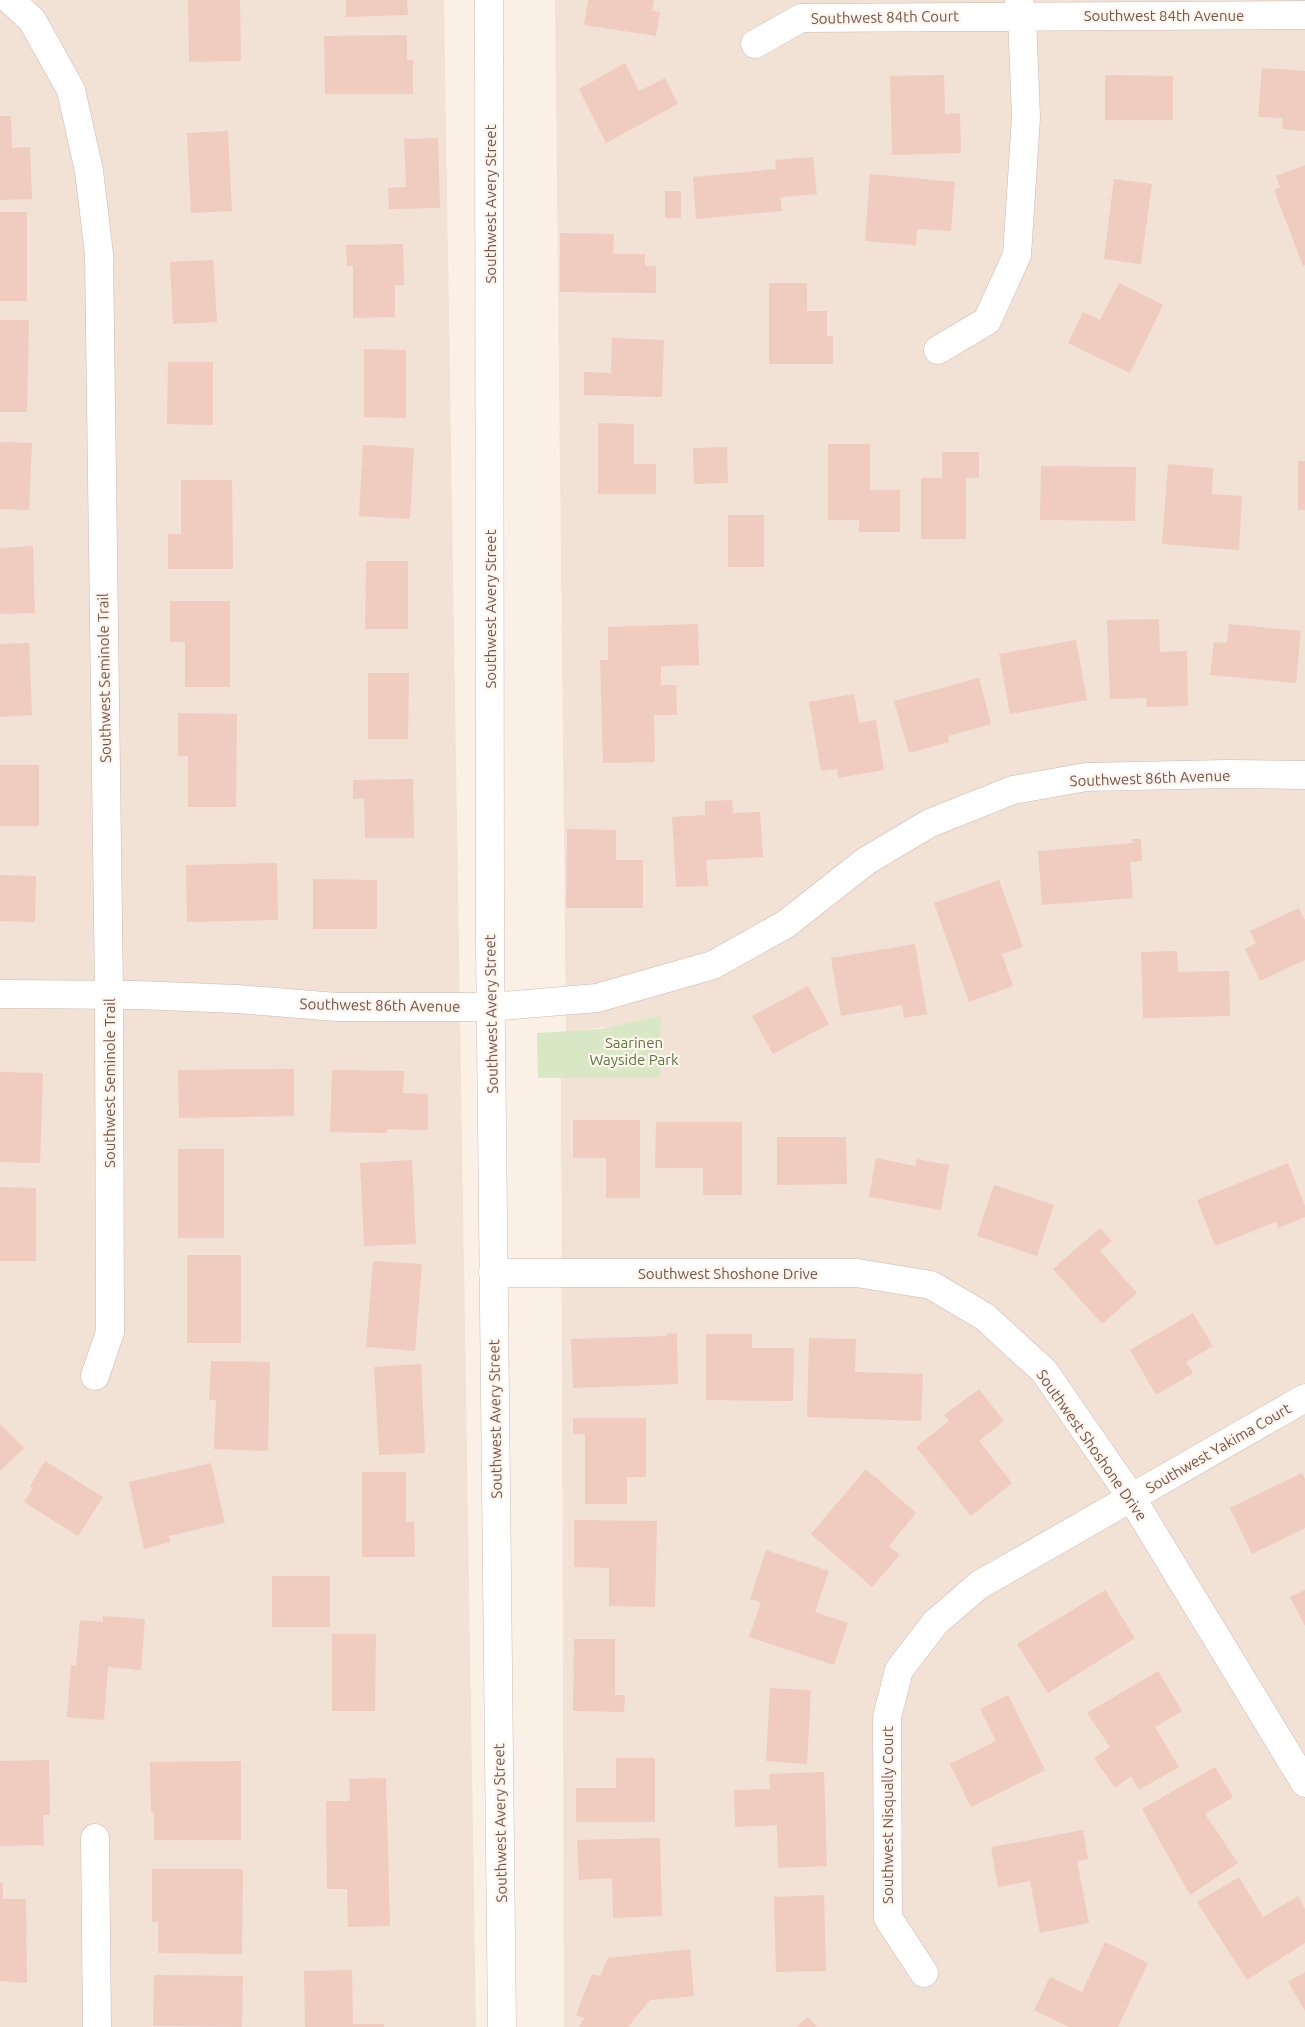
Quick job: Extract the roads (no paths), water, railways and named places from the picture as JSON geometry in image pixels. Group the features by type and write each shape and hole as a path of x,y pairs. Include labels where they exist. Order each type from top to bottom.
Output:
{"street":[{"name":"Southwest Seminole Trail","path":"10,0 32,20 71,90 89,171 99,254 109,994 110,1332 95,1376"},
{"name":"Southwest Avery Street","path":"489,0 490,1007 502,2027"},
{"name":"Southwest 84th Avenue","path":"1021,8 1305,15"},
{"name":"Southwest 84th Court","path":"755,44 801,18 1021,8"},
{"path":"938,350 987,321 1017,255 1026,116 1021,8"},
{"name":"Southwest 86th Avenue","path":"0,994 109,994 237,999 337,1007 490,1007 597,998 713,965 786,924 866,861 930,823 1013,790 1086,777 1228,774 1305,775"},
{"name":"Southwest Shoshone Drive","path":"493,1273 857,1273 931,1285 985,1317 1044,1371 1131,1497 1305,1783"},
{"name":"Southwest Yakima Court","path":"1131,1497 1305,1398"},
{"name":"Southwest Nisqually Court","path":"924,1973 888,1918 887,1717 899,1670 935,1623 979,1585 1131,1497"},
{"path":"95,1838 97,2027"}],"park label":[{"name":"Saarinen Wayside Park","path":"634,1050"}]}
